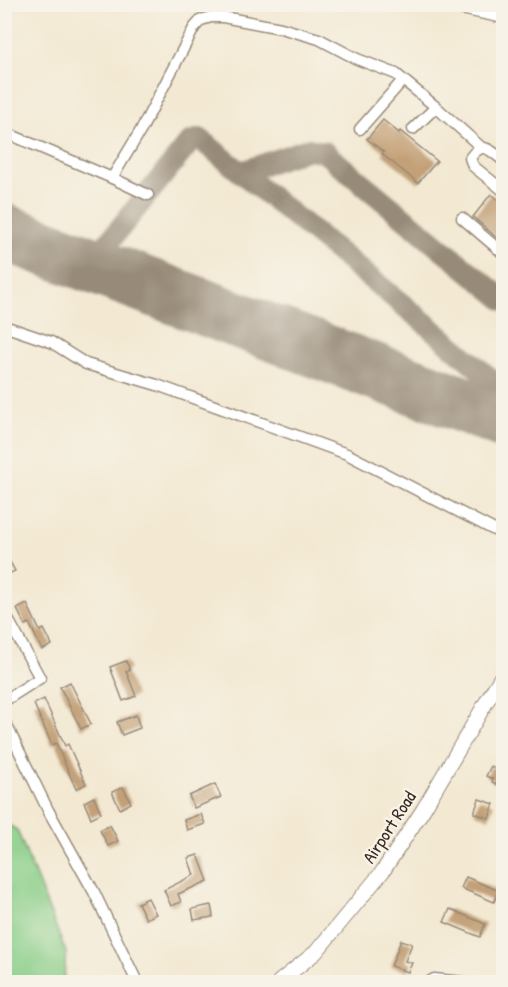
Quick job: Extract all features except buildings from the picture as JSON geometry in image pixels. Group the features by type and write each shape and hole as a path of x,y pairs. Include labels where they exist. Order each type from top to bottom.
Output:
{"main road":[{"name":"Airport Road","path":"279,982 316,952 383,872 423,810 504,672"}],"lane":[{"path":"437,4 504,18"},
{"path":"112,178 141,130 194,27 211,17 224,17 281,28 320,39 357,59 396,74 482,148"},
{"path":"360,129 403,80"},
{"path":"413,129 436,107"},
{"path":"4,132 148,195"},
{"path":"504,161 489,149 482,148 476,150 470,158 473,166 504,191"},
{"path":"462,218 504,254"},
{"path":"4,326 51,342 86,364 157,385 347,454 504,535"},
{"path":"4,612 40,678 4,701"},
{"path":"4,720 8,739 94,892 137,982"},
{"path":"429,982 434,979 464,982"}],"green space":[{"path":"5,823 17,830 66,952 64,978 60,982 5,982"}],"taxiway":[{"path":"90,265 190,142 200,139 504,390"},
{"path":"242,172 308,149 324,152 504,300"}],"runway":[{"path":"4,232 504,420"}]}
